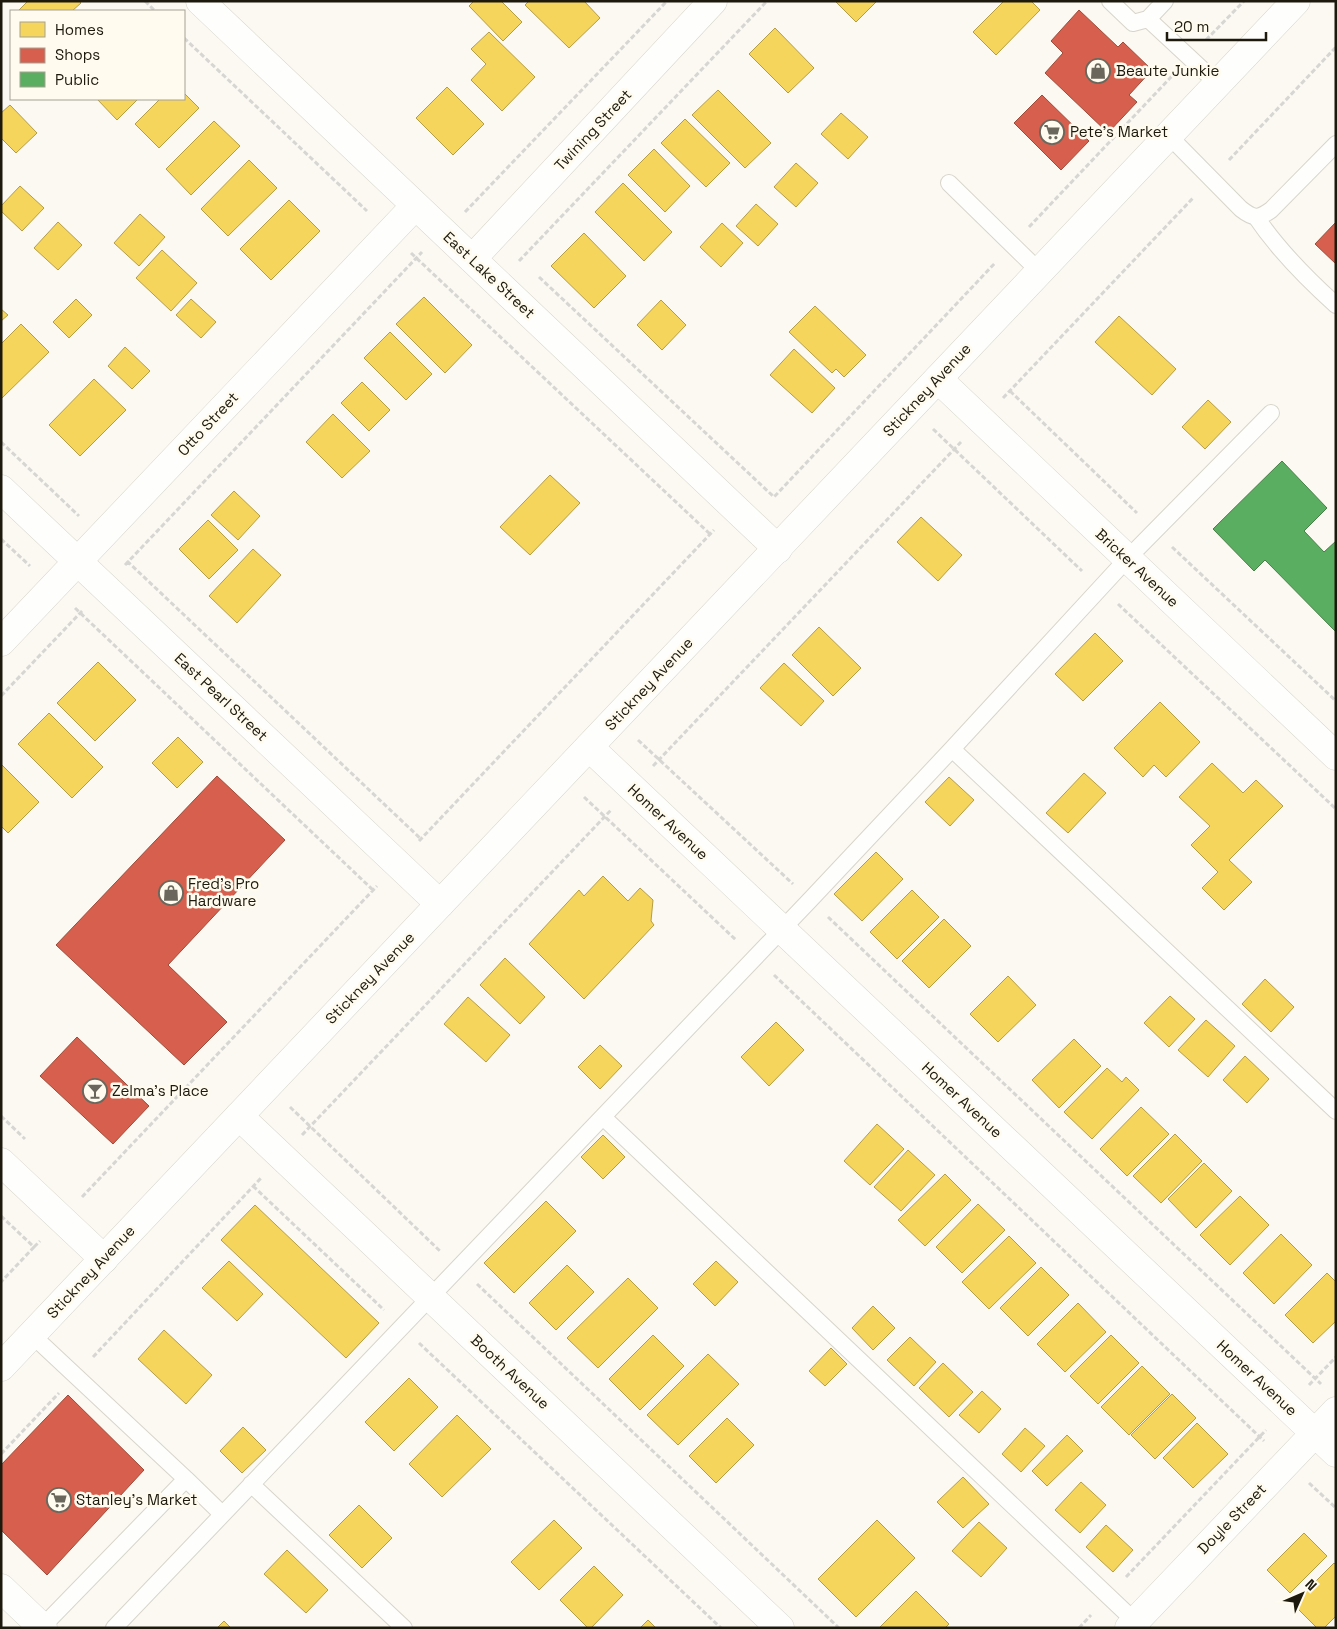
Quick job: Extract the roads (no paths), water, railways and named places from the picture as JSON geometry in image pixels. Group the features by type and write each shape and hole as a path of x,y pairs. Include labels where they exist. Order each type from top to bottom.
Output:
{"street":[{"name":"East Lake Street","path":"200,1 778,548"},
{"name":"Twining Street","path":"472,259 713,1"},
{"name":"Stickney Avenue","path":"1,1367 1296,1"},
{"name":"Otto Street","path":"1,642 415,206"},
{"name":"Bricker Avenue","path":"938,379 1336,756"},
{"name":"East Pearl Street","path":"1,489 440,904"},
{"name":"Homer Avenue","path":"589,748 1336,1452"},
{"name":"Booth Avenue","path":"239,1116 780,1628"},
{"path":"1,1162 104,1259"},
{"name":"Doyle Street","path":"1135,1626 1336,1411"},
{"path":"1,1588 43,1627"}],"lane":[{"path":"1110,1 1133,23 1148,19 1165,1"},
{"path":"1148,19 1218,84"},
{"path":"1168,136 1241,209 1256,217 1273,242 1289,260 1336,305"},
{"path":"1256,217 1271,210 1336,144"},
{"path":"949,183 1040,272"},
{"path":"114,1628 810,900 1127,559 1271,413"},
{"path":"952,749 1336,1111"},
{"path":"602,1117 1109,1596 1135,1626"},
{"path":"32,1335 222,1514"},
{"path":"43,1627 186,1479"},
{"path":"252,1484 404,1628"}],"place":[{"name":"Beaute Junkie","path":"1098,71"},
{"name":"Pete's Market","path":"1052,132"},
{"name":"Fred's Pro Hardware","path":"171,893"},
{"name":"Zelma's Place","path":"95,1091"},
{"name":"Stanley's Market","path":"59,1500"}]}
